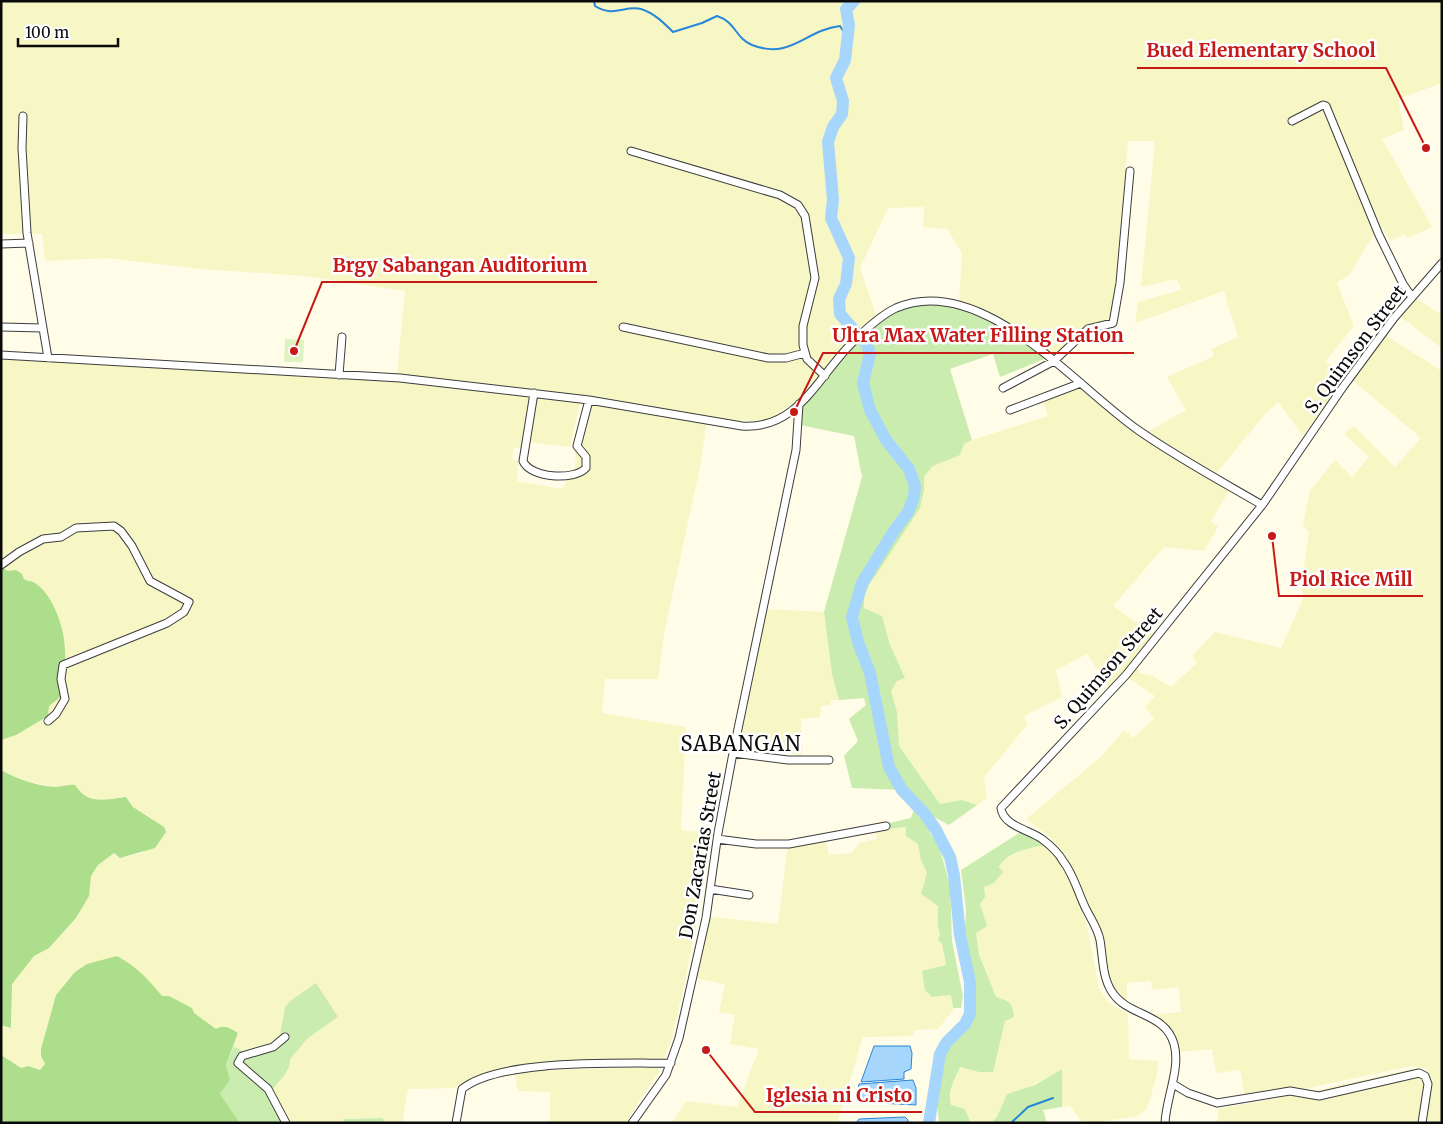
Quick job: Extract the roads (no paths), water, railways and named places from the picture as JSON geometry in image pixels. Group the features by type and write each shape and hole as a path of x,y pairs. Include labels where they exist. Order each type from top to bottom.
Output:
{"street":[{"path":"1292,121 1323,105 1326,106 1379,234 1403,284 1412,297"},
{"path":"23,116 22,148 29,243 48,358"},
{"path":"631,151 780,195 798,205 806,222 815,278 803,326 804,353 810,363 825,376"},
{"path":"1003,388 1054,361 1088,329 1113,323 1120,283 1130,171"},
{"path":"1,244 29,243"},
{"name":"S. Quimson Street","path":"1172,1084 1176,1052 1171,1036 1153,1017 1133,1010 1118,999 1110,990 1105,976 1098,932 1068,867 1054,849 1041,838 1008,819 1002,808 1126,675 1262,505 1343,387 1412,297 1442,263"},
{"path":"1,356 400,378 589,400 749,426 764,425 776,421 799,404 825,376 853,341 884,315 897,307 924,301 947,303 987,317 1054,361 1138,430 1262,505"},
{"path":"1,327 43,328"},
{"path":"623,327 768,358 786,358 804,353"},
{"path":"339,374 342,337"},
{"path":"1010,410 1081,383"},
{"path":"534,393 523,461 526,467 534,472 564,476 580,473 586,468 586,457 578,446 589,400"},
{"name":"Don Zacarias Street","path":"632,1123 664,1079 671,1063 702,934 733,753 796,450 799,404"},
{"path":"1,565 37,541 61,537 76,528 116,527 142,561 150,581 189,602 184,612 167,623 63,665 61,679 65,699 56,714 48,721"},
{"path":"733,753 794,760 829,760"},
{"path":"717,839 756,844 789,844 886,826"},
{"path":"710,889 749,895"},
{"path":"285,1037 272,1047 244,1055 238,1063 268,1089 286,1123"},
{"path":"456,1123 459,1096 462,1089 484,1078 529,1068 671,1063"},
{"path":"1165,1123 1166,1106 1172,1084 1188,1093 1217,1103 1290,1091 1319,1096 1419,1073 1425,1076 1428,1084 1422,1123"}],"water":[{"path":"874,1046 910,1046 912,1053 911,1069 904,1072 904,1079 861,1082"},
{"path":"913,1080 916,1088 916,1105 859,1102 857,1093 859,1084"},
{"path":"905,1117 908,1123 856,1123 859,1119"}],"waterway":[{"path":"594,1 595,6 608,11 641,9 650,13 673,32 717,16 728,22 746,42 766,49 788,47 817,33 840,26 847,37"},
{"path":"854,1 846,9 849,25 845,60 836,78 843,101 842,114 833,127 828,142 833,200 831,218 849,258 846,284 839,299 840,314 867,345 870,354 863,383 870,410 886,440 909,469 915,486 914,497 908,512 862,583 852,617 858,642 870,673 889,767 902,790 925,814 936,830 950,857 954,875 960,935 970,982 970,1014 965,1024 946,1043 940,1054 929,1123"},
{"path":"1011,1123 1028,1107 1053,1098"}],"place":[{"name":"Bued Elementary School","path":"1426,148"},
{"name":"Brgy Sabangan Auditorium","path":"294,351"},
{"name":"Ultra Max Water Filling Station","path":"794,412"},
{"name":"Piol Rice Mill","path":"1272,536"},
{"name":"Iglesia ni Cristo","path":"706,1050"}],"district":[{"name":"SABANGAN","path":"741,743"}]}
